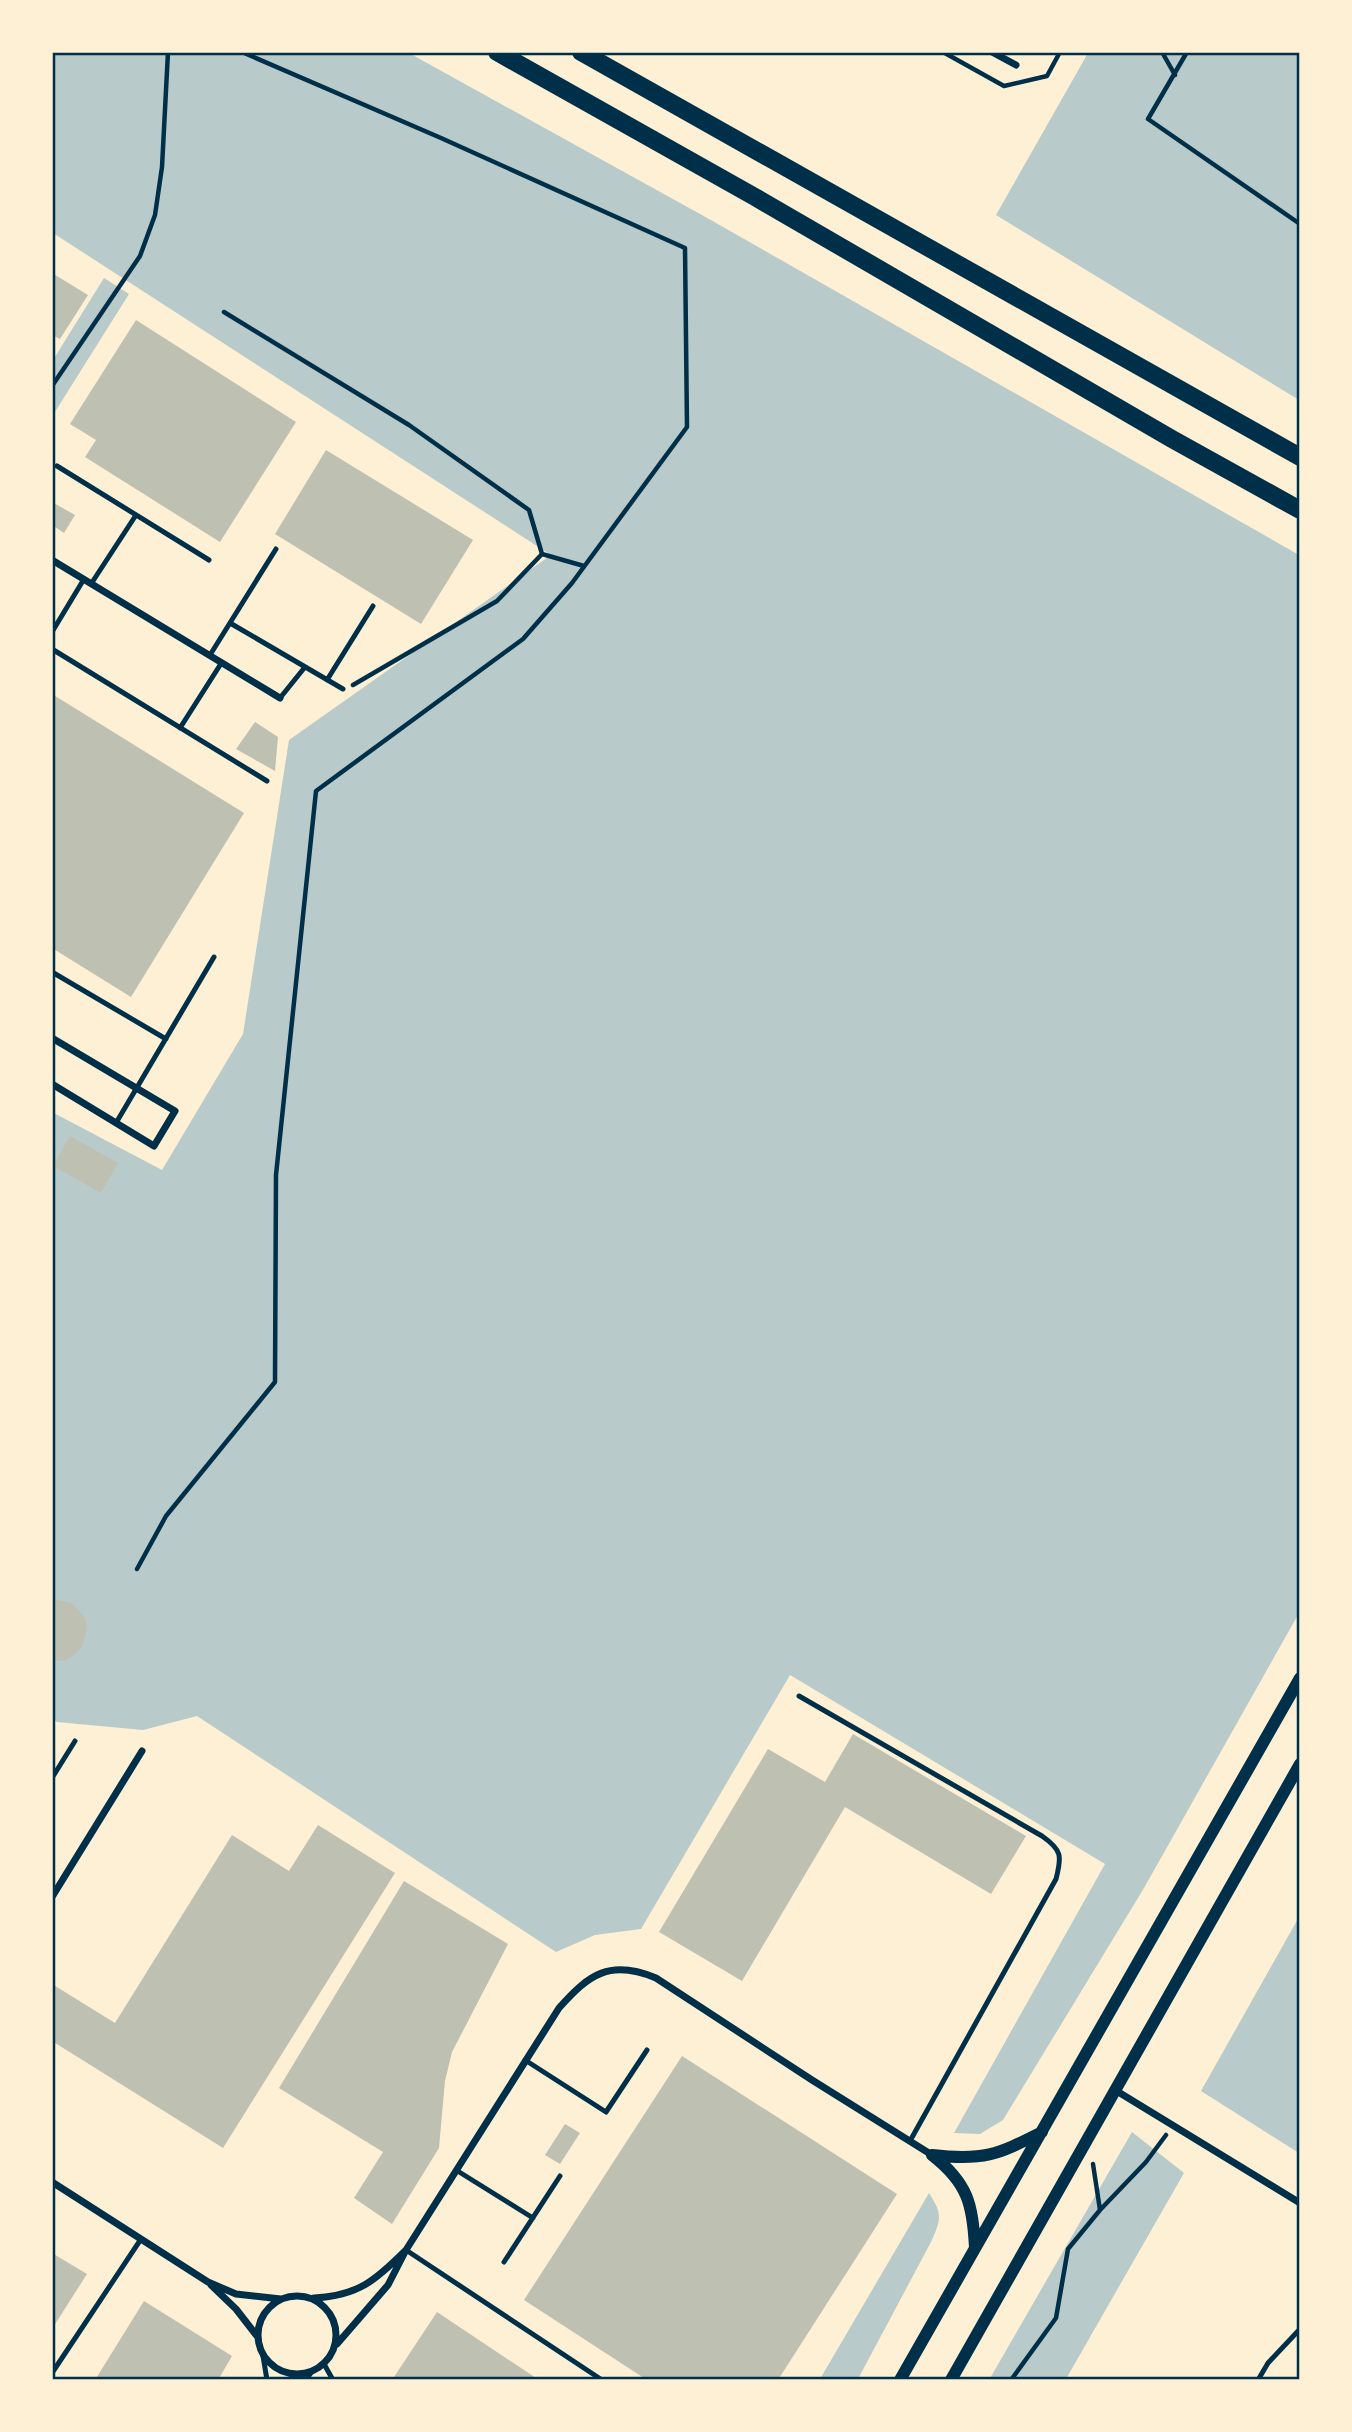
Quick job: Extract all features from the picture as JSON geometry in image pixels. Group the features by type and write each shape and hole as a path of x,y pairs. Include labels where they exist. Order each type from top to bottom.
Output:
{"main road":[{"path":"497,52 1300,510"},
{"path":"581,52 1300,457"}],"street":[{"path":"992,52 1016,65"},
{"path":"52,560 280,698"},
{"path":"52,1038 175,1111 154,1146 52,1084"},
{"path":"900,2379 1300,1678"},
{"path":"52,1897 142,1751"},
{"path":"951,2379 1300,1764"},
{"path":"208,2282 236,2309 258,2337 263,2356 272,2366 299,2374 324,2364 334,2347 388,2285 406,2250 559,2008 575,1989 594,1975 613,1970 639,1971 656,1978 932,2155 955,2176 971,2204 975,2248"},
{"path":"1115,2090 1300,2203"},
{"path":"932,2155 972,2159 992,2155 1043,2132"},
{"path":"52,2182 208,2282 236,2294 281,2299 301,2295 313,2298 339,2297 381,2274 406,2250"},
{"path":"313,2298 324,2305 336,2326 334,2347"},
{"path":"258,2337 261,2318 267,2308 281,2299"}],"lane":[{"path":"57,466 209,560"},
{"path":"52,632 135,515"},
{"path":"210,655 276,549"},
{"path":"327,680 373,606"},
{"path":"230,623 343,690"},
{"path":"52,649 267,781"},
{"path":"180,728 222,662"},
{"path":"280,698 304,667"},
{"path":"116,1123 214,957"},
{"path":"52,972 166,1039"},
{"path":"799,1696 1042,1836 1056,1845 1061,1860 1056,1879 910,2141"},
{"path":"52,1778 75,1741"},
{"path":"52,1879 61,1884"},
{"path":"525,2060 606,2112 647,2050"},
{"path":"456,2170 533,2218"},
{"path":"504,2262 559,2176"},
{"path":"52,2373 141,2239"},
{"path":"406,2250 601,2379"},
{"path":"1258,2379 1268,2363 1300,2329"},
{"path":"263,2356 267,2379"},
{"path":"324,2364 333,2379"},
{"path":"306,2379 312,2371"}],"path":[{"path":"52,386 140,256 151,225 162,167 168,52"},
{"path":"137,1569 166,1516 275,1382 276,1175 316,791 523,639 584,566 687,427 685,248 242,52"},
{"path":"943,52 1004,86 1047,76 1060,52"},
{"path":"1162,52 1175,75"},
{"path":"1187,52 1148,119 1300,225"},
{"path":"224,312 409,425 529,510 542,554"},
{"path":"542,554 584,566"},
{"path":"343,690 496,601 542,554"},
{"path":"1011,2379 1056,2318 1068,2249 1100,2210 1146,2162 1173,2125"},
{"path":"1089,2136 1100,2210"}],"shaded area":[{"path":"53,53 409,53 709,219 1299,555 1299,1613 1144,1888 1003,2120 980,2134 954,2133 1105,1864 790,1675 641,1929 595,1935 556,1952 197,1716 143,1730 57,1722 53,1719 52,1112 162,1170 243,1034 289,740 551,555 53,233"},
{"path":"1088,53 1299,53 1299,400 996,215"},
{"path":"104,278 129,294 53,415 53,360"},
{"path":"1299,1917 1299,2153 1201,2091"},
{"path":"1132,2132 1184,2173 1066,2379 989,2380"},
{"path":"929,2193 937,2207 937,2228 858,2379 820,2379"}],"building":[{"path":"52,273 88,295 60,339 52,335"},
{"path":"136,320 296,422 220,542 85,457 96,440 70,424"},
{"path":"326,450 473,540 421,624 275,534"},
{"path":"52,502 75,515 64,533 52,525"},
{"path":"52,694 244,813 131,997 52,948"},
{"path":"255,722 278,737 275,771 236,749"},
{"path":"70,1136 118,1163 101,1193 53,1166"},
{"path":"52,1599 72,1603 85,1618 87,1628 82,1647 65,1660 54,1661"},
{"path":"853,1734 1026,1836 991,1894 845,1807 742,1981 659,1932 768,1749 825,1782"},
{"path":"318,1825 395,1873 223,2148 52,2041 52,1984 115,2023 232,1835 289,1871"},
{"path":"404,1881 508,1944 452,2052 445,2081 439,2148 392,2224 354,2198 383,2152 279,2088"},
{"path":"682,2056 897,2194 778,2380 647,2380 524,2300"},
{"path":"565,2124 580,2133 560,2164 545,2155"},
{"path":"52,2253 87,2274 52,2329"},
{"path":"144,2301 232,2356 218,2380 95,2380"},
{"path":"437,2312 539,2380 392,2380"}]}
